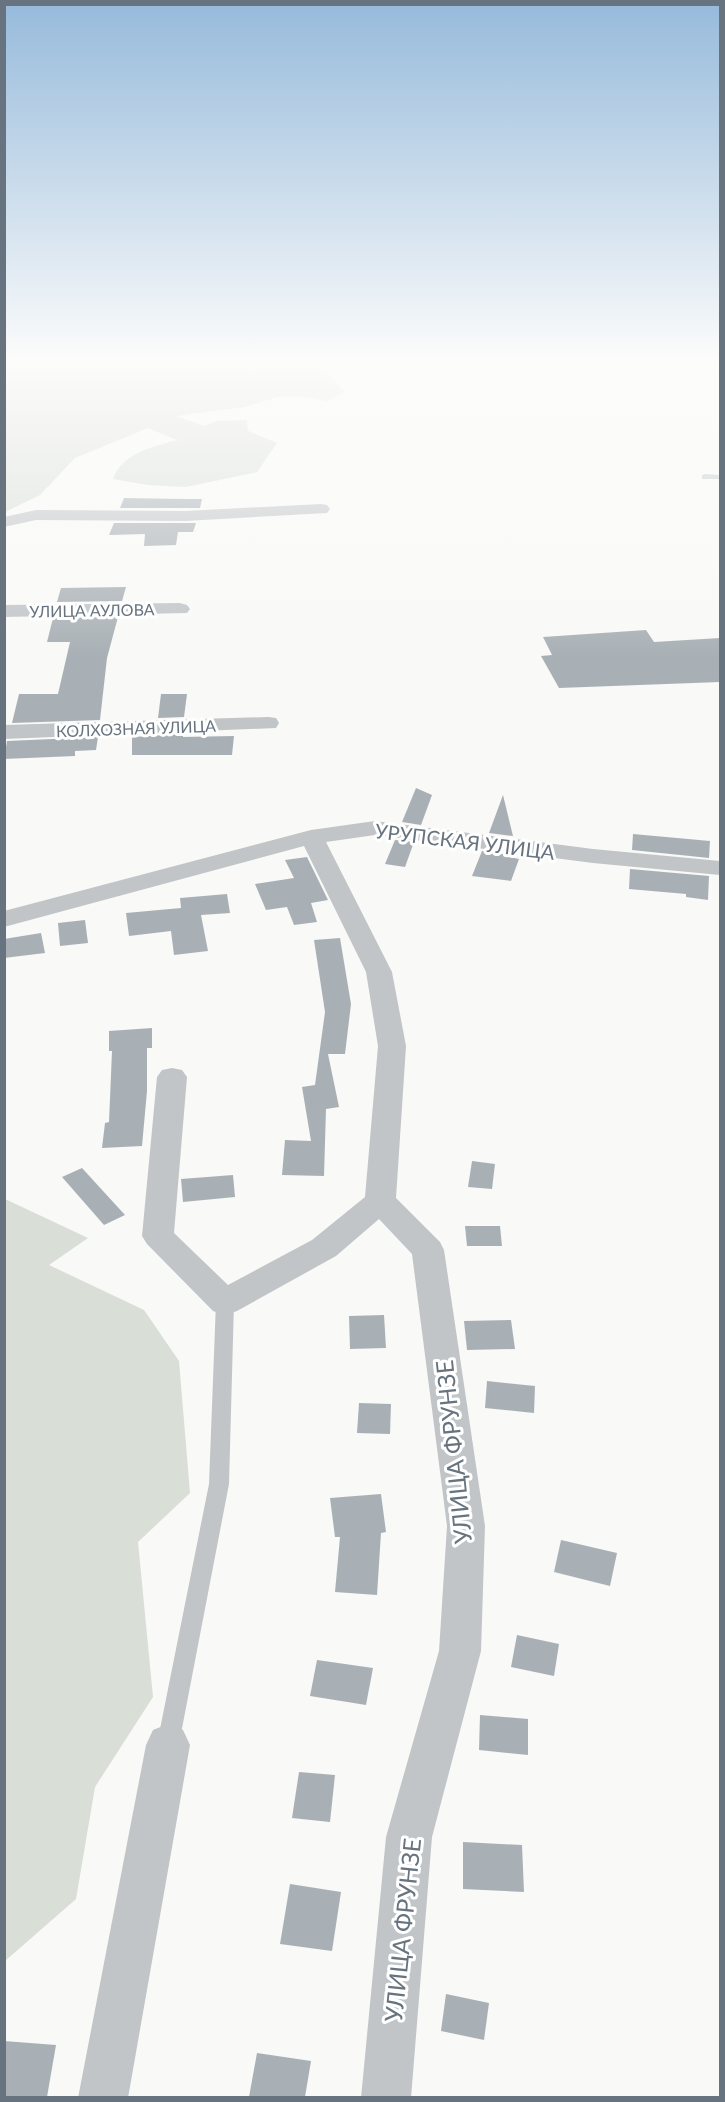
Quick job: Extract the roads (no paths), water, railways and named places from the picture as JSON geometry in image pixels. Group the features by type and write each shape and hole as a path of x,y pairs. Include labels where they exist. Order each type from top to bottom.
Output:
{"street":[{"path":"4,522 36,515 185,516 321,509"},
{"name":"УЛИЦА АУЛОВА","path":"4,611 180,609"},
{"name":"КОЛХОЗНАЯ УЛИЦА","path":"4,732 268,723"},
{"name":"УРУПСКАЯ УЛИЦА","path":"4,919 311,837 375,828 593,856 720,868"},
{"path":"172,1077 158,1236 225,1302 324,1248 380,1201 392,1046 379,972 311,837"},
{"name":"УЛИЦА ФРУНЗЕ","path":"380,1201 428,1250 466,1526 460,1652 409,1837 386,2097"},
{"path":"102,2097 168,1745"}],"lane":[{"path":"705,477 720,477"},
{"path":"168,1745 219,1484 225,1302"}]}
